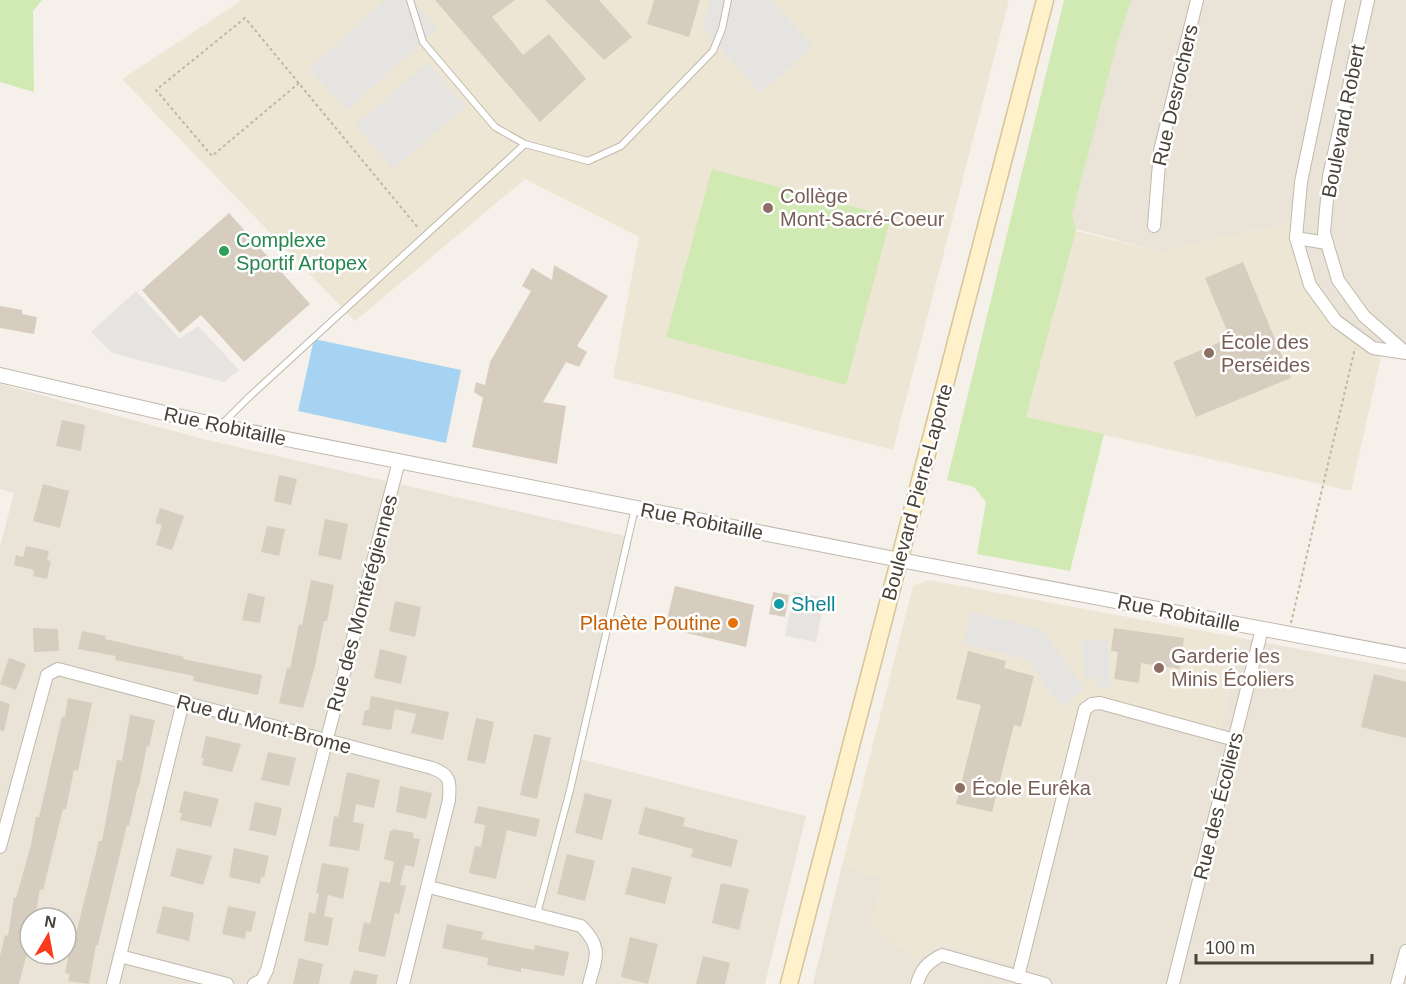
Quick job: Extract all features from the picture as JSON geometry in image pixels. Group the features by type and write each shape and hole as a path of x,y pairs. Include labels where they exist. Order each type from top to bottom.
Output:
{"main road":[{"name":"Boulevard Pierre-Laporte","path":"789,984 1045,0"}],"street":[{"name":"Rue Desrochers","path":"1154,226 1160,151 1197,0"},
{"name":"Boulevard Robert","path":"1340,0 1301,182 1296,238 1310,285 1336,321 1373,348 1406,353"},
{"name":"Boulevard Robert","path":"1368,0 1329,176 1324,233 1338,280 1364,316 1406,353"},
{"path":"1296,238 1328,243"},
{"name":"Rue Robitaille","path":"0,375 221,426 900,560 1406,656"},
{"name":"Rue des Montérégiennes","path":"254,984 262,980 267,970 399,461"},
{"name":"Rue des Écoliers","path":"1173,984 1262,628"},
{"name":"Rue du Mont-Brome","path":"0,847 47,675 58,669 442,771 448,777 449,800 403,984"},
{"path":"113,984 183,702"},
{"path":"1018,977 1085,709 1092,704 1100,704 1234,740"},
{"path":"429,887 581,926 593,937 597,952 589,984"},
{"path":"1397,984 1406,951"},
{"path":"917,984 920,972 930,961 942,955 1045,984"},
{"path":"120,956 227,984"}],"lane":[{"path":"410,0 423,42 495,127 525,144 588,161 621,146 712,51 722,29 728,0"},
{"path":"221,426 248,398 525,144"},
{"path":"537,914 570,790 635,508"}],"path":[{"path":"299,83 212,156 156,90 245,18 299,83 425,236"},
{"path":"1289,633 1358,336"}],"shaded area":[{"name":"Collège Mont-Sacré-Coeur","path":"242,0 1009,0 893,450 613,378 639,237 525,179 355,321 122,79"},
{"path":"385,0 413,0 438,28 347,110 309,69"},
{"path":"711,0 772,0 813,47 760,93 701,26"},
{"path":"1127,0 1406,0 1406,360 1370,350 1327,316 1291,222 1161,252 1069,227"},
{"path":"428,62 466,106 393,169 356,125"},
{"name":"École des Perséides","path":"1292,222 1297,260 1347,336 1381,357 1351,491 1026,417 1076,231 1161,252"},
{"path":"136,291 180,339 198,326 239,370 224,382 112,353 91,332"},
{"path":"0,384 203,439 625,536 576,758 806,816 765,984 0,984 0,547 14,493 0,489"},
{"name":"École Eurêka","path":"929,580 1241,638 1221,729 1087,699 1079,709 1013,964 944,944 930,950 917,960 869,924 883,878 842,866 913,586"},
{"path":"794,592 825,598 816,642 785,636"},
{"path":"971,612 1042,629 1085,688 1062,707 1026,659 963,644"},
{"path":"1241,638 1406,670 1406,984 813,984 842,866 883,878 930,950 944,944 1013,964 1079,709 1087,699 1221,729"},
{"path":"1108,640 1111,687 1097,688 1096,678 1085,679 1082,641"}],"green space":[{"path":"0,0 42,0 33,11 34,92 0,82"},
{"path":"1064,0 1131,0 1117,43 1072,215 1076,231 1026,417 1104,434 1070,571 977,554 986,502 974,487 947,480"},
{"path":"712,169 891,217 846,385 666,337"}],"water":[{"path":"314,339 461,370 446,443 298,411"}],"building":[{"path":"435,0 515,0 492,17 523,55 549,34 586,79 540,122"},
{"path":"545,0 599,0 632,37 604,60"},
{"path":"654,0 700,0 689,37 647,24"},
{"name":"Complexe Sportif Artopex","path":"229,213 310,304 244,362 201,315 180,333 142,290"},
{"path":"1243,262 1291,378 1196,417 1173,362 1230,338 1205,278"},
{"path":"554,265 608,296 577,346 587,352 579,367 566,362 543,402 566,406 557,464 472,447 483,398 474,392 476,382 485,385 490,362 531,291 522,286 532,268 552,280"},
{"path":"0,306 22,310 22,314 37,317 34,334 0,328"},
{"path":"62,420 85,425 81,451 56,446"},
{"path":"279,475 297,479 291,505 274,501"},
{"path":"43,484 69,491 60,528 33,521"},
{"path":"160,508 184,516 172,550 156,545 162,525 155,523"},
{"path":"325,519 348,524 341,560 318,555"},
{"path":"267,526 285,529 279,556 261,552"},
{"path":"26,546 49,551 47,560 51,561 47,579 33,576 34,570 14,565 16,555 23,557"},
{"path":"311,580 334,585 327,621 324,621 315,666 303,708 279,703 287,668 290,669 299,624 302,625"},
{"path":"675,586 754,605 746,647 665,628"},
{"name":"Shell","path":"773,592 789,595 785,617 769,614"},
{"path":"248,593 265,597 260,623 242,620"},
{"path":"395,601 421,607 415,637 389,631"},
{"path":"33,628 58,629 59,651 34,652"},
{"path":"1114,628 1184,638 1180,669 1141,663 1139,683 1114,679 1118,652 1111,651"},
{"path":"82,631 106,636 105,639 184,657 183,659 262,675 258,695 193,681 194,676 115,660 116,656 78,649"},
{"path":"380,649 407,656 401,684 374,678"},
{"path":"968,651 1006,661 1004,668 1034,676 1021,727 1014,725 992,812 956,804 981,705 956,699"},
{"path":"9,658 26,664 16,690 0,684"},
{"path":"1374,674 1406,682 1406,738 1361,727"},
{"path":"371,696 449,712 443,740 411,733 416,714 395,709 391,730 362,725 365,710 369,710"},
{"path":"68,698 92,703 78,771 74,770 66,809 63,809 43,890 40,889 37,906 18,906 18,966 24,966 19,984 0,984 0,956 5,935 8,936 14,897 16,898 31,845 36,817 39,817 62,717 65,717"},
{"path":"0,701 10,704 4,731 0,730"},
{"path":"130,715 155,720 98,945 96,945 89,984 68,981 70,974 65,973 66,966 78,966 78,926 99,841 102,841 117,760 122,761"},
{"path":"476,718 494,722 485,764 467,760"},
{"path":"534,734 551,738 537,799 520,795"},
{"path":"206,736 241,744 232,772 202,765 204,758 201,758"},
{"path":"268,752 296,758 289,786 261,780"},
{"path":"347,772 380,780 374,808 356,804 353,822 364,824 359,851 329,846 334,816 338,817"},
{"path":"400,786 432,793 426,819 396,812"},
{"path":"184,791 219,799 211,827 180,820 182,813 179,813"},
{"path":"585,793 612,800 602,840 575,833"},
{"path":"255,802 282,808 276,836 249,830"},
{"path":"478,806 540,819 536,837 507,830 496,879 469,873 475,846 481,847 485,825 474,823"},
{"path":"645,807 685,818 683,826 738,840 731,867 691,857 693,849 638,834"},
{"path":"393,829 414,833 413,838 420,839 414,867 405,865 400,885 406,886 399,914 395,913 385,957 358,951 364,922 370,924 380,881 390,883 394,862 384,859 390,831"},
{"path":"177,848 212,856 203,885 170,876"},
{"path":"234,848 269,856 264,878 261,877 260,884 229,877"},
{"path":"567,854 595,861 585,901 557,894"},
{"path":"322,863 349,868 343,899 328,895 324,916 333,918 328,946 304,941 309,912 315,914 319,894 316,893"},
{"path":"632,867 672,877 665,904 625,894"},
{"path":"721,883 749,889 739,930 712,923"},
{"path":"163,906 194,913 189,941 156,933"},
{"path":"228,906 256,912 251,932 246,931 245,939 222,934"},
{"path":"447,924 483,932 481,939 534,950 535,945 569,952 564,976 521,968 521,972 487,965 488,958 442,948"},
{"path":"630,937 658,944 648,984 621,977"},
{"path":"703,956 730,963 725,984 696,984"},
{"path":"299,958 323,964 319,984 293,984"},
{"path":"354,970 378,975 376,984 350,984"}],"place":[{"name":"Collège Mont-Sacré-Coeur","path":"768,208"},
{"name":"Complexe Sportif Artopex","path":"224,251"},
{"name":"École des Perséides","path":"1209,353"},
{"name":"Shell","path":"779,604"},
{"name":"Planète Poutine","path":"733,623"},
{"name":"Garderie les Minis Écoliers","path":"1159,668"},
{"name":"École Eurêka","path":"960,788"}]}
